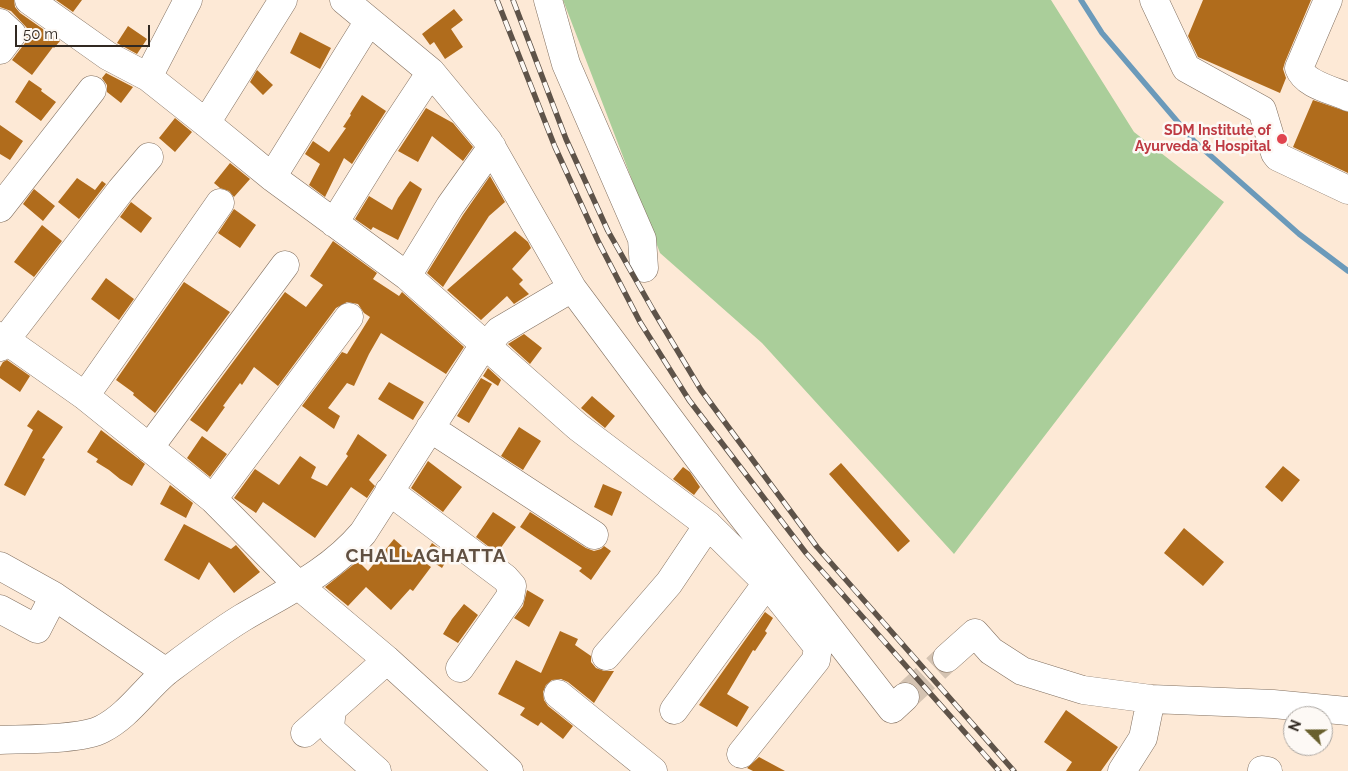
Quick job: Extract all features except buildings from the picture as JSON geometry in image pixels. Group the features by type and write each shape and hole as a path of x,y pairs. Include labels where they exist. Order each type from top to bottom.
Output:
{"street":[{"path":"29,0 108,56 148,77 272,177 407,276 578,427 708,526 767,583 818,647 816,660 741,754"},
{"path":"148,77 188,0"},
{"path":"206,123 283,0"},
{"path":"344,0 431,72 492,147 572,288 724,491 892,709 905,697"},
{"path":"548,0 566,64 642,239 644,268"},
{"path":"1154,0 1186,68 1262,110 1278,157 1348,190"},
{"path":"1328,0 1299,68 1302,75 1309,81 1348,97"},
{"path":"272,177 369,21"},
{"path":"0,23 12,34 0,50"},
{"path":"334,223 380,148 431,72"},
{"path":"0,208 92,90"},
{"path":"407,276 450,206 492,147"},
{"path":"149,157 2,341 84,396 213,499 299,586 387,660 509,771"},
{"path":"84,396 220,203"},
{"path":"149,448 285,265"},
{"path":"0,740 73,736 90,734 101,730 120,717 166,672 235,623 299,586 340,557 363,533 485,344 499,331 572,288"},
{"path":"213,499 349,317"},
{"path":"430,428 594,535"},
{"path":"389,491 505,578 512,586 510,598 460,668"},
{"path":"606,656 669,583 708,526"},
{"path":"0,566 54,596 166,672"},
{"path":"674,710 767,583"},
{"path":"0,610 37,629 54,596"},
{"path":"947,658 975,633 991,651 1022,671 1084,690 1151,699 1273,704 1348,711"},
{"path":"305,733 387,660"},
{"path":"558,694 653,771"},
{"path":"1122,771 1143,738 1151,699"},
{"path":"332,709 330,727 333,732 377,771"},
{"path":"1262,770 1268,771"}],"green space":[{"path":"563,0 1051,0 1134,132 1224,202 954,554 762,343 660,253"}],"waterway":[{"path":"1081,0 1102,33 1194,141 1299,234 1348,271"}],"tunnel":[{"path":"905,697 947,658"}],"railway":[{"path":"497,0 555,147 598,241 640,322 689,400 806,553 999,771"},
{"path":"513,0 566,139 608,231 701,390 817,547 1014,771"}],"place":[{"name":"SDM Institute of Ayurveda & Hospital","path":"1282,139"}],"district":[{"name":"CHALLAGHATTA","path":"426,556"}]}
